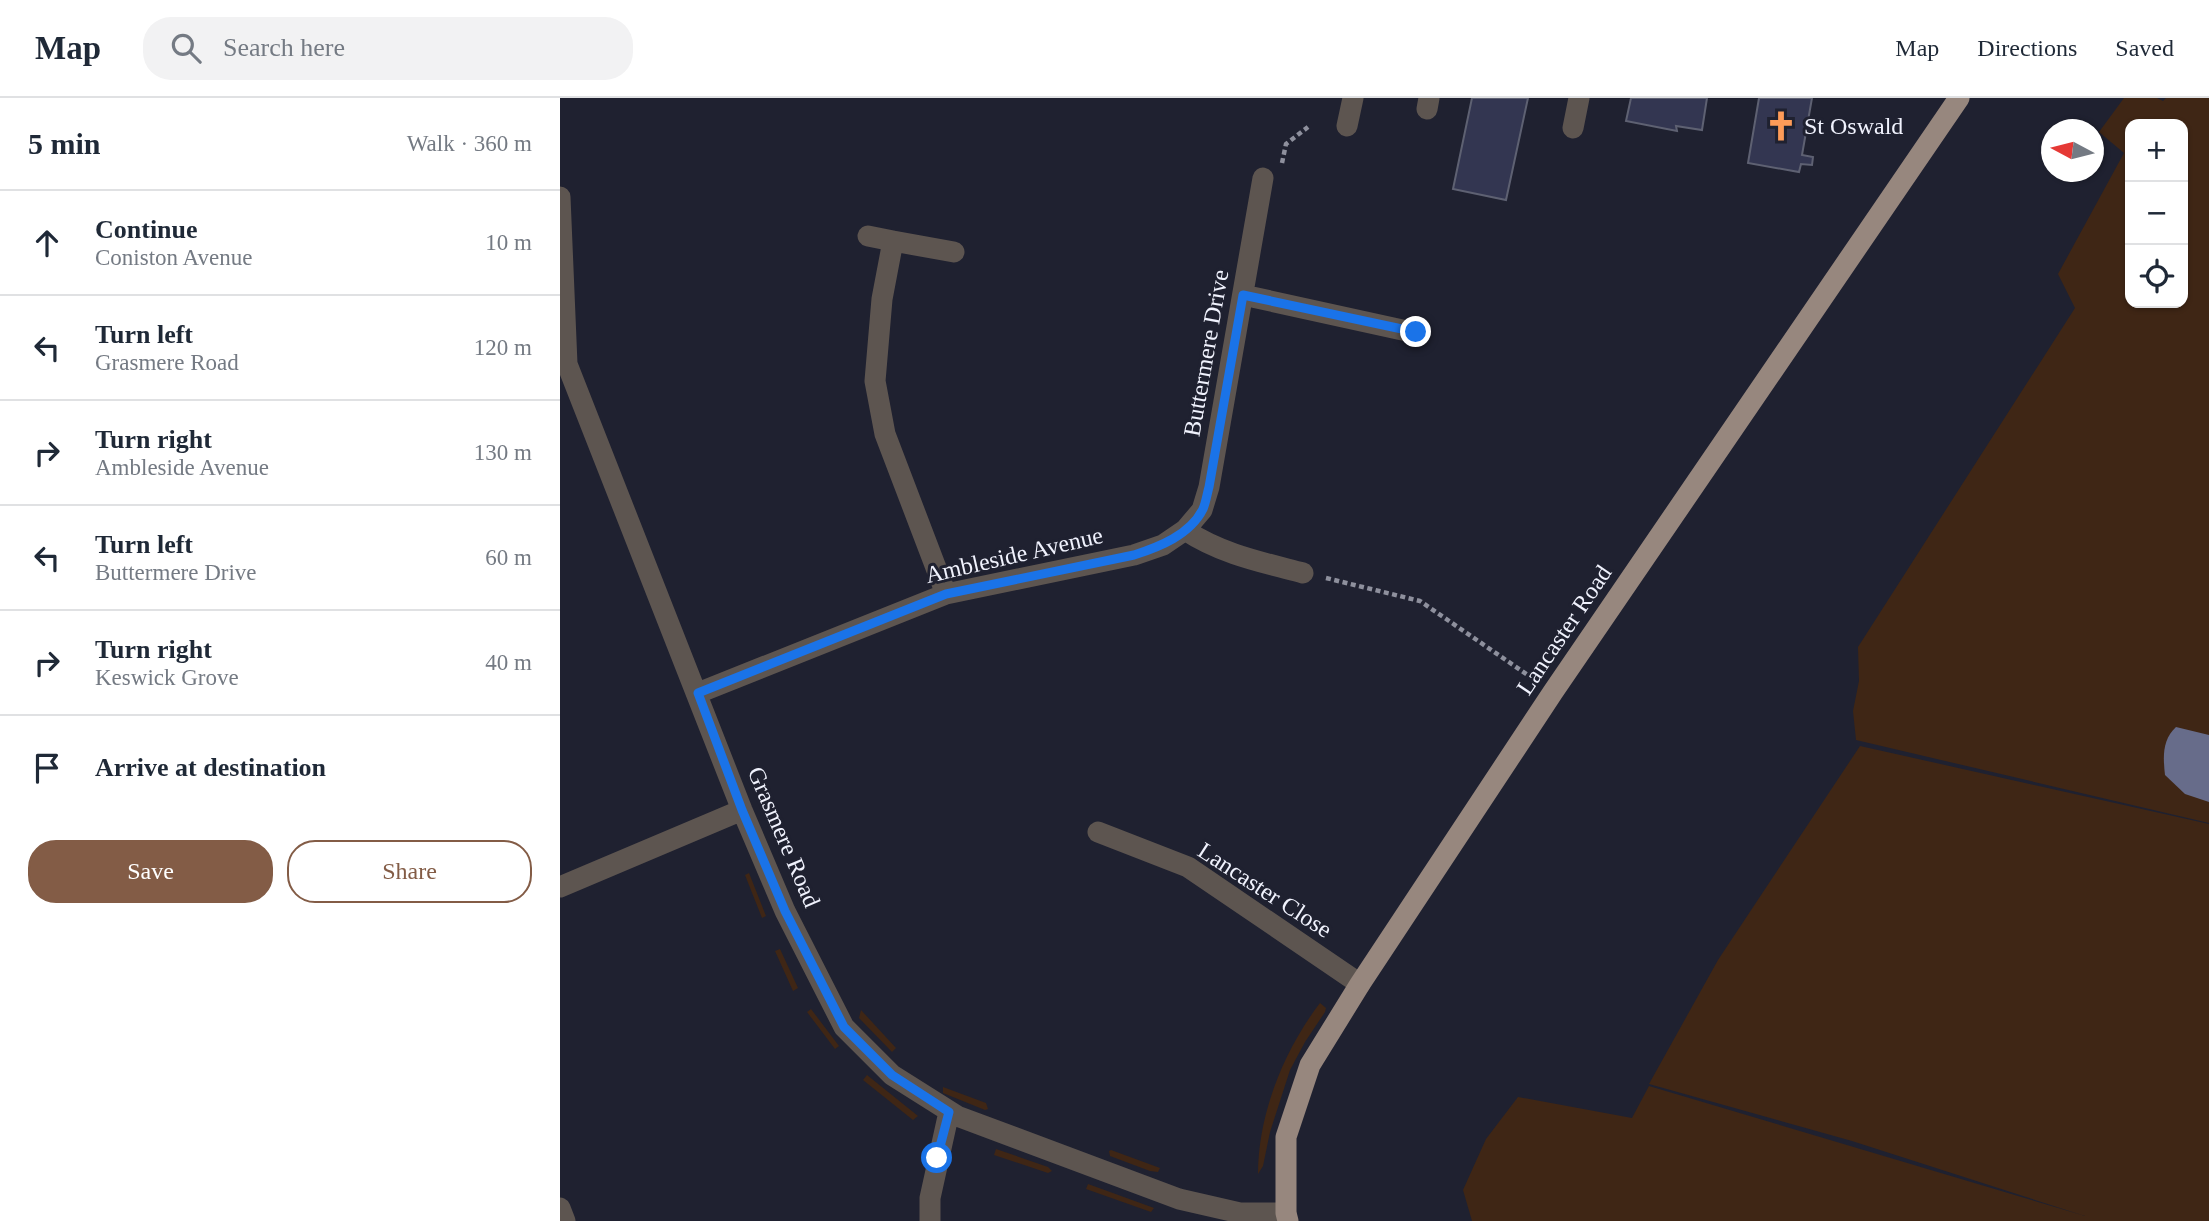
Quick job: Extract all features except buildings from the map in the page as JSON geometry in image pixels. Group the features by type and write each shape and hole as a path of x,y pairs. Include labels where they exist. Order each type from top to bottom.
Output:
{"main road":[{"name":"Lancaster Road","path":"1287,1217 1286,1137 1310,1065 1360,984 1553,692 1959,98"}],"street":[{"path":"1347,126 1353,98"},
{"path":"1573,128 1579,98"},
{"name":"Buttermere Drive","path":"1185,530 1202,510 1209,487 1263,178"},
{"name":"Grasmere Road","path":"560,197 567,364 742,810 785,911 844,1027 892,1075 949,1112 1179,1199 1240,1213 1287,1217"},
{"path":"868,236 954,252"},
{"path":"893,240 882,299 875,381 885,434 946,594"},
{"path":"1243,295 1416,332"},
{"path":"1185,530 1204,543 1227,553 1303,573"},
{"name":"Ambleside Avenue","path":"698,693 946,594 1134,555 1163,545 1185,530"},
{"path":"560,887 742,810"},
{"name":"Lancaster Close","path":"1098,832 1188,867 1360,984"},
{"path":"930,1221 930,1198 949,1112"}],"path":[{"path":"1263,178 1280,174 1286,144 1308,127"},
{"path":"1303,573 1420,601 1553,692"}],"shaded area":[{"path":"2124,98 2157,98 2163,101 2166,98 2209,98 2209,823 1856,740 1853,711 1859,681 1858,647 2075,308 2058,274 2124,153 2104,136 2104,125"},
{"path":"1860,746 2209,824 2209,1221 1472,1221 1463,1190 1486,1139 1518,1097 1632,1118 1649,1086 2085,1216 1852,1141 1649,1084 1718,960"},
{"path":"749,873 766,916 762,918 745,875"},
{"path":"780,949 798,988 793,991 775,951"},
{"path":"1320,1003 1326,1008 1325,1012 1290,1070 1270,1132 1263,1166 1258,1174 1259,1151 1268,1106 1295,1041"},
{"path":"811,1009 839,1046 835,1049 807,1012"},
{"path":"861,1010 896,1048 892,1052 859,1018"},
{"path":"867,1075 918,1116 913,1120 863,1080"},
{"path":"943,1087 986,1103 988,1109 943,1093"},
{"path":"996,1149 1048,1167 1052,1171 1048,1173 994,1155"},
{"path":"1111,1150 1160,1168 1158,1172 1150,1171 1110,1156"},
{"path":"1088,1184 1154,1208 1151,1212 1086,1189"}],"water":[{"path":"2176,727 2209,735 2209,802 2185,794 2165,775 2166,743"}],"place":[{"name":"St Oswald","path":"1781,126"}],"route":[{"path":"937,1158 949,1112 892,1075 844,1027 785,911 742,810 698,693 946,594 1134,555 1163,545 1185,530 1202,510 1209,487 1243,295 1416,332"}]}
